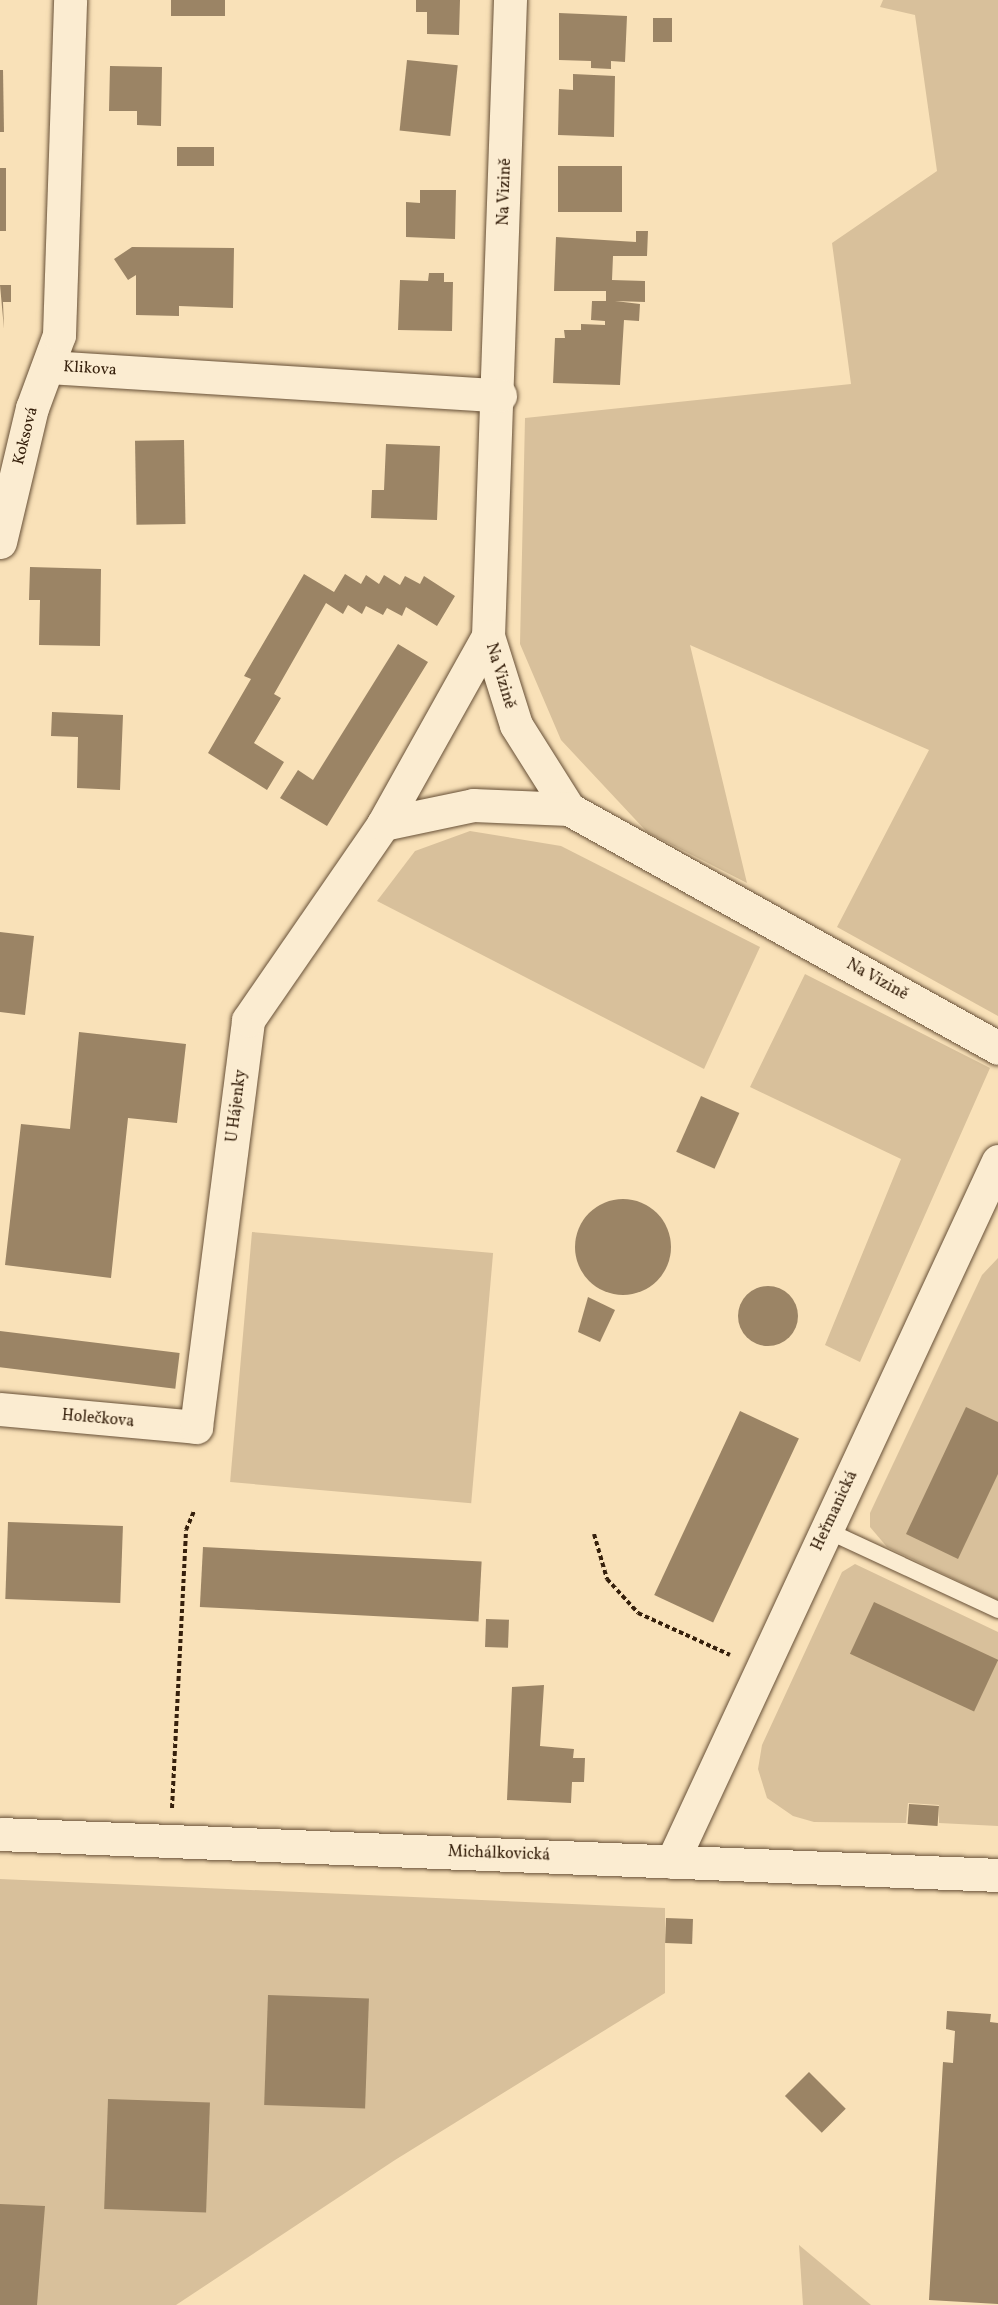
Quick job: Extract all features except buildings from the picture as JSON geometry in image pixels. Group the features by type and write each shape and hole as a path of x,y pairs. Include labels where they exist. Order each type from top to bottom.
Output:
{"street":[{"name":"Klikova","path":"70,0 59,335 49,367 500,395"},
{"name":"Na Vizině","path":"510,0 500,395 488,636 516,725 569,809 998,1048"},
{"name":"Koksová","path":"0,542 32,408 49,367"},
{"name":"U Hájenky","path":"196,1427 248,1020 384,824 488,636"},
{"path":"384,824 473,805 569,809"},
{"name":"Heřmanická","path":"672,1862 826,1530 987,1211 998,1161"},
{"name":"Holečkova","path":"0,1409 196,1427"},
{"name":"Michálkovická","path":"0,1834 998,1875"}],"lane":[{"path":"826,1530 998,1610"}],"path":[{"path":"172,1811 186,1530 194,1511"},
{"path":"594,1534 607,1579 638,1613 736,1658"}],"shaded area":[{"path":"883,0 998,0 998,1016 837,927 929,750 690,645 747,883 647,832 561,740 520,644 525,418 851,384 832,243 937,171 915,15 880,7"},
{"path":"470,831 561,846 760,947 704,1069 377,901 415,851"},
{"path":"805,974 990,1068 860,1362 825,1345 901,1159 750,1087"},
{"path":"252,1232 493,1253 471,1503 230,1482"},
{"path":"998,1258 998,1600 887,1547 870,1527 870,1513 982,1275"},
{"path":"855,1564 998,1632 998,1826 939,1823 939,1805 908,1803 906,1823 814,1822 793,1816 767,1798 758,1769 762,1745 842,1572"},
{"path":"0,1879 665,1908 665,1993 395,2160 176,2305 0,2305"},
{"path":"799,2245 871,2305 803,2305"}]}
